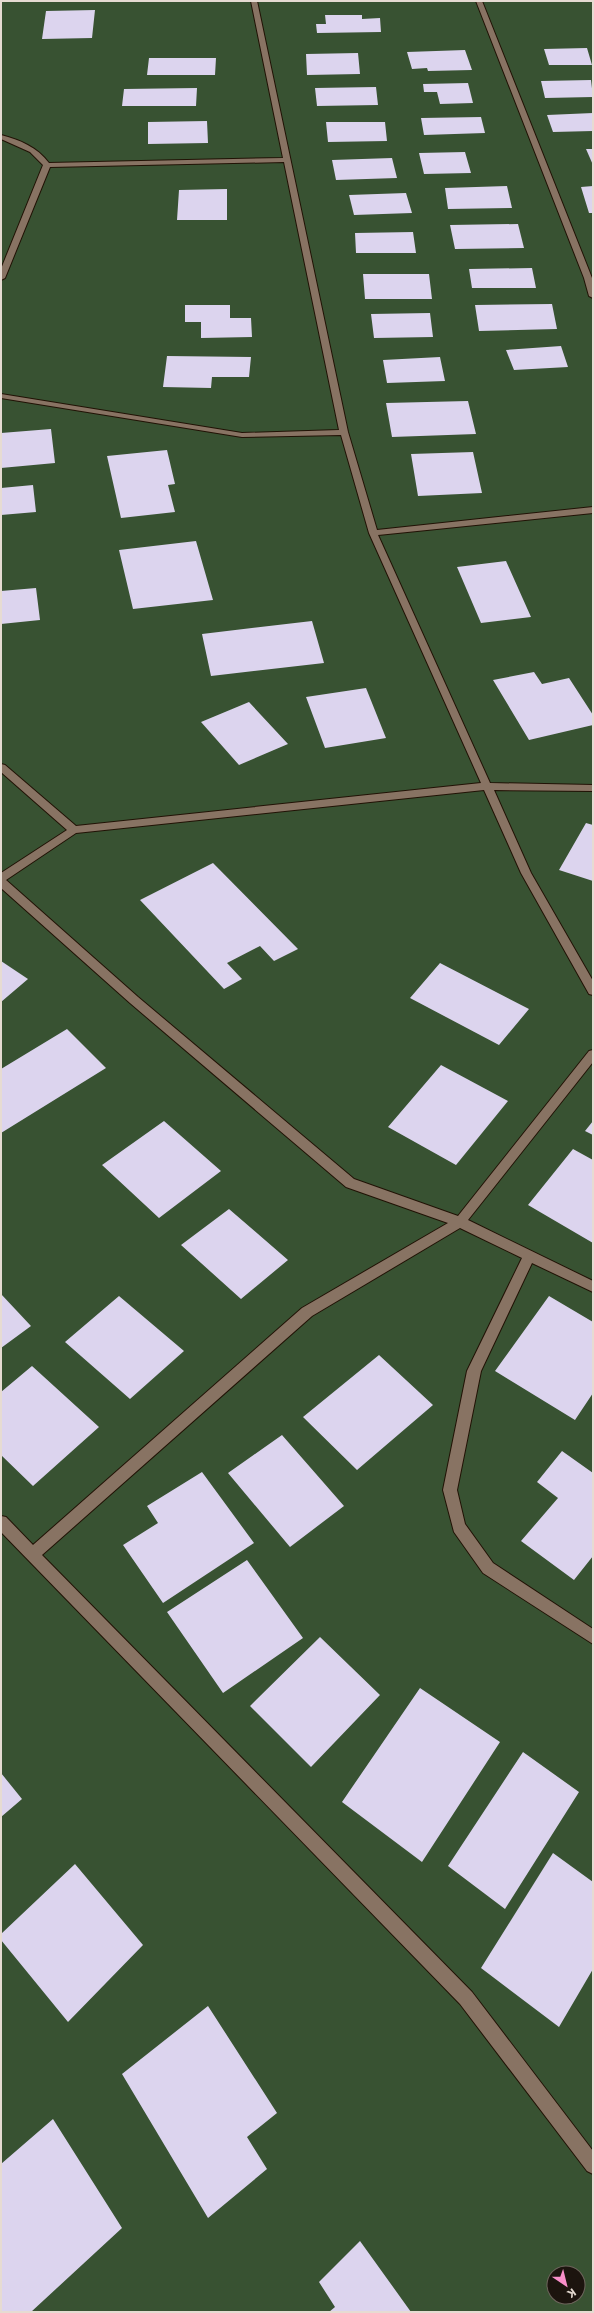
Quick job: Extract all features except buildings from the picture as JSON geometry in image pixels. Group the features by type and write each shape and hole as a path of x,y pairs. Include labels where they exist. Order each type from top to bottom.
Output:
{"street":[{"path":"254,1 344,432 373,533 526,873 593,991"},
{"path":"478,1 590,278 593,296"},
{"path":"1,137 23,144 39,153 47,165"},
{"path":"47,165 287,160"},
{"path":"1,278 47,165"},
{"path":"1,396 242,435 344,432"},
{"path":"373,533 593,510"},
{"path":"1,767 74,830"},
{"path":"1,878 74,830 487,786 593,788"},
{"path":"1,882 134,1000 350,1183 460,1222 593,1286"},
{"path":"33,1554 307,1312 460,1222 593,1054"},
{"path":"530,1255 474,1371 450,1490 459,1527 488,1568 593,1637"},
{"path":"1,1522 466,1998 593,2166"}],"green space":[{"path":"1,1 593,1 593,2312 1,2312"}]}
